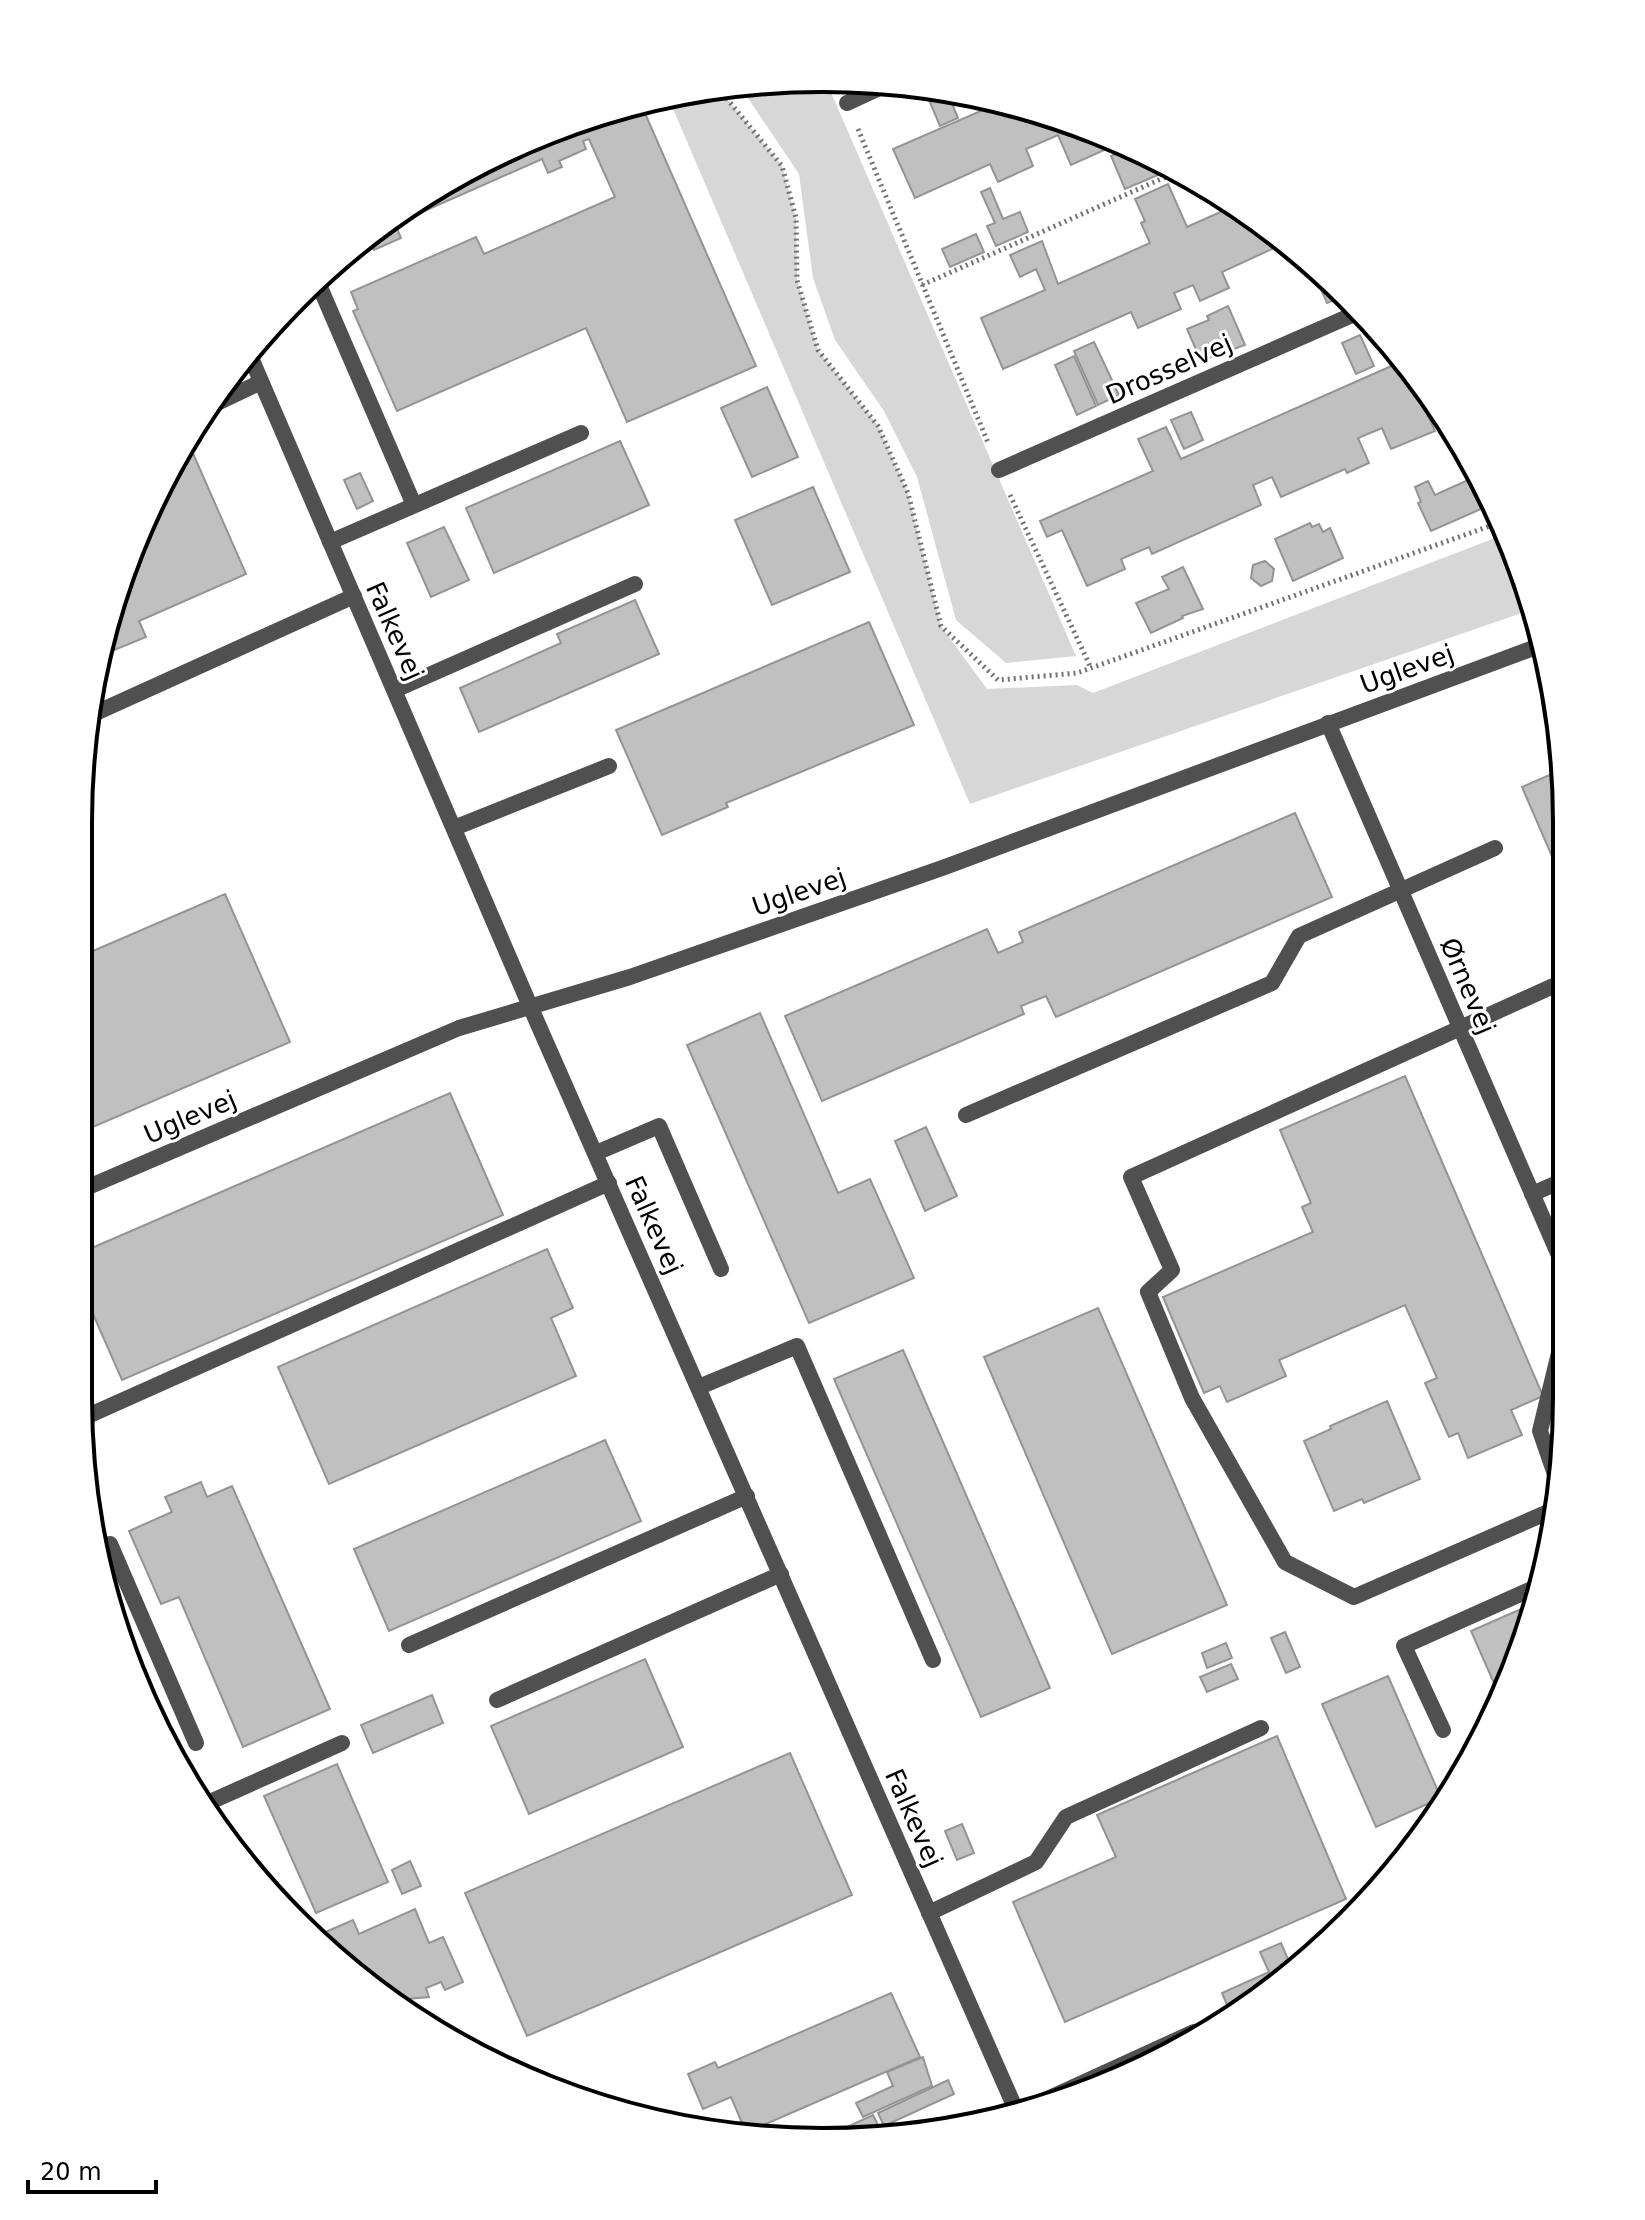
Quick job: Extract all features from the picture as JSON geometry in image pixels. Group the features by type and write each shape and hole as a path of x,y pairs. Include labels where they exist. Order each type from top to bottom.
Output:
{"street":[{"path":"847,103 867,94"},
{"path":"322,291 414,505"},
{"name":"Drosselvej","path":"999,470 1349,316"},
{"name":"Falkevej","path":"254,365 530,1006 1013,2103"},
{"path":"229,397 261,382"},
{"path":"330,542 581,433"},
{"path":"395,690 635,584"},
{"path":"101,711 354,596"},
{"name":"Uglevej","path":"92,1185 459,1028 630,977 945,867 1532,649"},
{"name":"Ørnevej","path":"1328,723 1553,1242"},
{"path":"454,828 609,766"},
{"path":"966,1115 1272,983 1299,936 1495,848"},
{"path":"1543,1514 1354,1597 1285,1562 1192,1398 1148,1292 1172,1270 1131,1177 1553,986"},
{"path":"596,1153 659,1126 721,1269"},
{"path":"93,1414 609,1183"},
{"path":"1532,1194 1553,1185"},
{"path":"699,1387 797,1346 933,1660"},
{"path":"1550,1459 1540,1431 1553,1378"},
{"path":"409,1645 747,1496"},
{"path":"107,1545 110,1544 196,1743"},
{"path":"497,1700 781,1574"},
{"path":"1443,1730 1404,1646 1527,1591"},
{"path":"929,1913 1036,1862 1066,1817 1261,1728"},
{"path":"213,1800 342,1743"}],"path":[{"path":"847,103 999,470 1091,668"},
{"path":"922,285 1165,177"}],"shaded area":[{"path":"831,92 1076,656 1006,663 956,620 917,477 884,411 835,340 813,278 799,174 747,96"},
{"path":"726,98 782,166 796,218 797,280 818,350 878,426 908,493 941,626 987,689 1077,685 1093,693 1495,538 1497,543 1522,613 970,804 673,108"}],"building":[{"path":"929,100 952,104 958,118 940,126"},
{"path":"983,110 1057,131 1105,149 1071,165 1058,135 1026,149 1033,166 998,182 990,164 915,198 893,149"},
{"path":"645,114 756,366 627,422 586,328 397,411 353,311 358,309 351,292 476,237 484,254 615,197 589,139 583,141 586,149 559,161 562,167 548,173 542,159 421,213 499,167 588,131"},
{"path":"1116,154 1158,175 1125,189 1111,156"},
{"path":"1168,184 1187,227 1222,211 1274,248 1222,272 1229,288 1200,301 1193,285 1174,293 1181,309 1138,328 1131,312 1003,369 981,318 1045,290 1036,269 1020,277 1010,255 1042,241 1058,284 1150,243 1135,199"},
{"path":"990,188 1003,219 1020,212 1028,232 996,246 987,226 995,223 981,192"},
{"path":"397,229 401,238 374,250 373,247"},
{"path":"976,234 984,252 950,267 942,249"},
{"path":"1321,289 1333,301 1327,303"},
{"path":"1228,306 1245,345 1201,361 1187,329 1209,320 1207,316"},
{"path":"1360,335 1374,366 1356,374 1342,343"},
{"path":"1094,342 1119,395 1098,405 1074,351"},
{"path":"1074,356 1096,406 1077,415 1055,365"},
{"path":"1392,366 1426,412 1435,431 1391,449 1382,428 1358,438 1369,463 1347,473 1345,469 1281,497 1272,477 1253,485 1261,505 1152,554 1149,547 1121,559 1125,569 1087,586 1062,530 1047,537 1040,521 1153,471 1138,439 1166,427 1181,459"},
{"path":"767,387 798,457 752,477 721,408"},
{"path":"1191,412 1203,440 1184,449 1171,420"},
{"path":"620,441 649,505 494,573 466,508"},
{"path":"193,453 246,574 139,621 146,637 113,651 148,543 167,499"},
{"path":"360,473 373,501 357,509 344,480"},
{"path":"1468,480 1481,509 1431,531 1418,503 1421,502 1415,487 1428,481 1435,495"},
{"path":"813,487 850,572 772,605 735,520"},
{"path":"1310,523 1312,527 1319,524 1323,532 1330,528 1343,558 1293,581 1275,539"},
{"path":"444,527 469,580 431,597 407,543"},
{"path":"1265,561 1274,569 1272,581 1261,586 1251,578 1253,565"},
{"path":"1183,567 1203,609 1182,616 1151,633 1136,603 1169,589 1162,577"},
{"path":"635,600 659,654 479,732 460,688 561,643 557,634"},
{"path":"869,622 914,725 726,803 728,807 662,835 616,730"},
{"path":"1551,774 1553,859 1522,787"},
{"path":"1295,813 1332,897 1056,1017 1046,996 1021,1006 1024,1014 822,1101 785,1016 987,929 998,953 1023,942 1019,932"},
{"path":"225,894 290,1042 92,1127 92,951"},
{"path":"760,1013 838,1193 870,1179 914,1278 809,1323 687,1045"},
{"path":"1405,1076 1543,1396 1511,1410 1522,1435 1468,1458 1458,1433 1449,1437 1425,1383 1437,1378 1405,1305 1279,1360 1286,1376 1227,1402 1220,1386 1204,1393 1163,1297 1313,1232 1302,1207 1311,1203 1280,1130"},
{"path":"450,1093 503,1215 122,1380 92,1312 92,1248"},
{"path":"926,1127 957,1196 925,1211 895,1141"},
{"path":"547,1249 573,1308 551,1318 576,1376 329,1484 278,1367"},
{"path":"1098,1308 1227,1605 1112,1654 984,1357"},
{"path":"903,1350 1050,1688 981,1717 834,1379"},
{"path":"1387,1401 1420,1479 1364,1503 1362,1499 1334,1511 1304,1441"},
{"path":"605,1440 641,1521 389,1631 354,1549"},
{"path":"201,1482 207,1497 232,1486 330,1709 243,1747 179,1597 161,1604 129,1531 172,1512 165,1497"},
{"path":"1521,1609 1494,1684 1471,1631"},
{"path":"1285,1632 1300,1667 1286,1673 1271,1638"},
{"path":"1226,1643 1232,1658 1207,1668 1202,1653"},
{"path":"645,1659 683,1747 529,1814 491,1726"},
{"path":"1231,1664 1238,1679 1207,1692 1200,1677"},
{"path":"1388,1676 1438,1791 1430,1803 1376,1827 1322,1704"},
{"path":"432,1695 443,1723 373,1753 361,1725"},
{"path":"1277,1736 1346,1899 1065,2022 1013,1902 1116,1857 1097,1815"},
{"path":"790,1753 852,1895 527,2036 465,1893"},
{"path":"337,1764 388,1882 316,1913 264,1796"},
{"path":"962,1824 974,1853 957,1860 945,1831"},
{"path":"410,1861 421,1886 402,1894 392,1870"},
{"path":"415,1909 429,1943 443,1937 463,1982 445,1990 441,1982 426,1988 429,1997 408,1999 325,1932 353,1920 359,1934"},
{"path":"1281,1943 1288,1960 1227,2005 1222,1993 1269,1972 1260,1952"},
{"path":"891,1993 920,2057 763,2125 742,2123 731,2097 703,2109 688,2074 715,2062 718,2068"},
{"path":"923,2057 932,2086 863,2117 856,2103 893,2086 887,2072"},
{"path":"948,2080 954,2094 887,2125 883,2125 878,2113"},
{"path":"873,2115 878,2125 870,2126 847,2127"}]}
